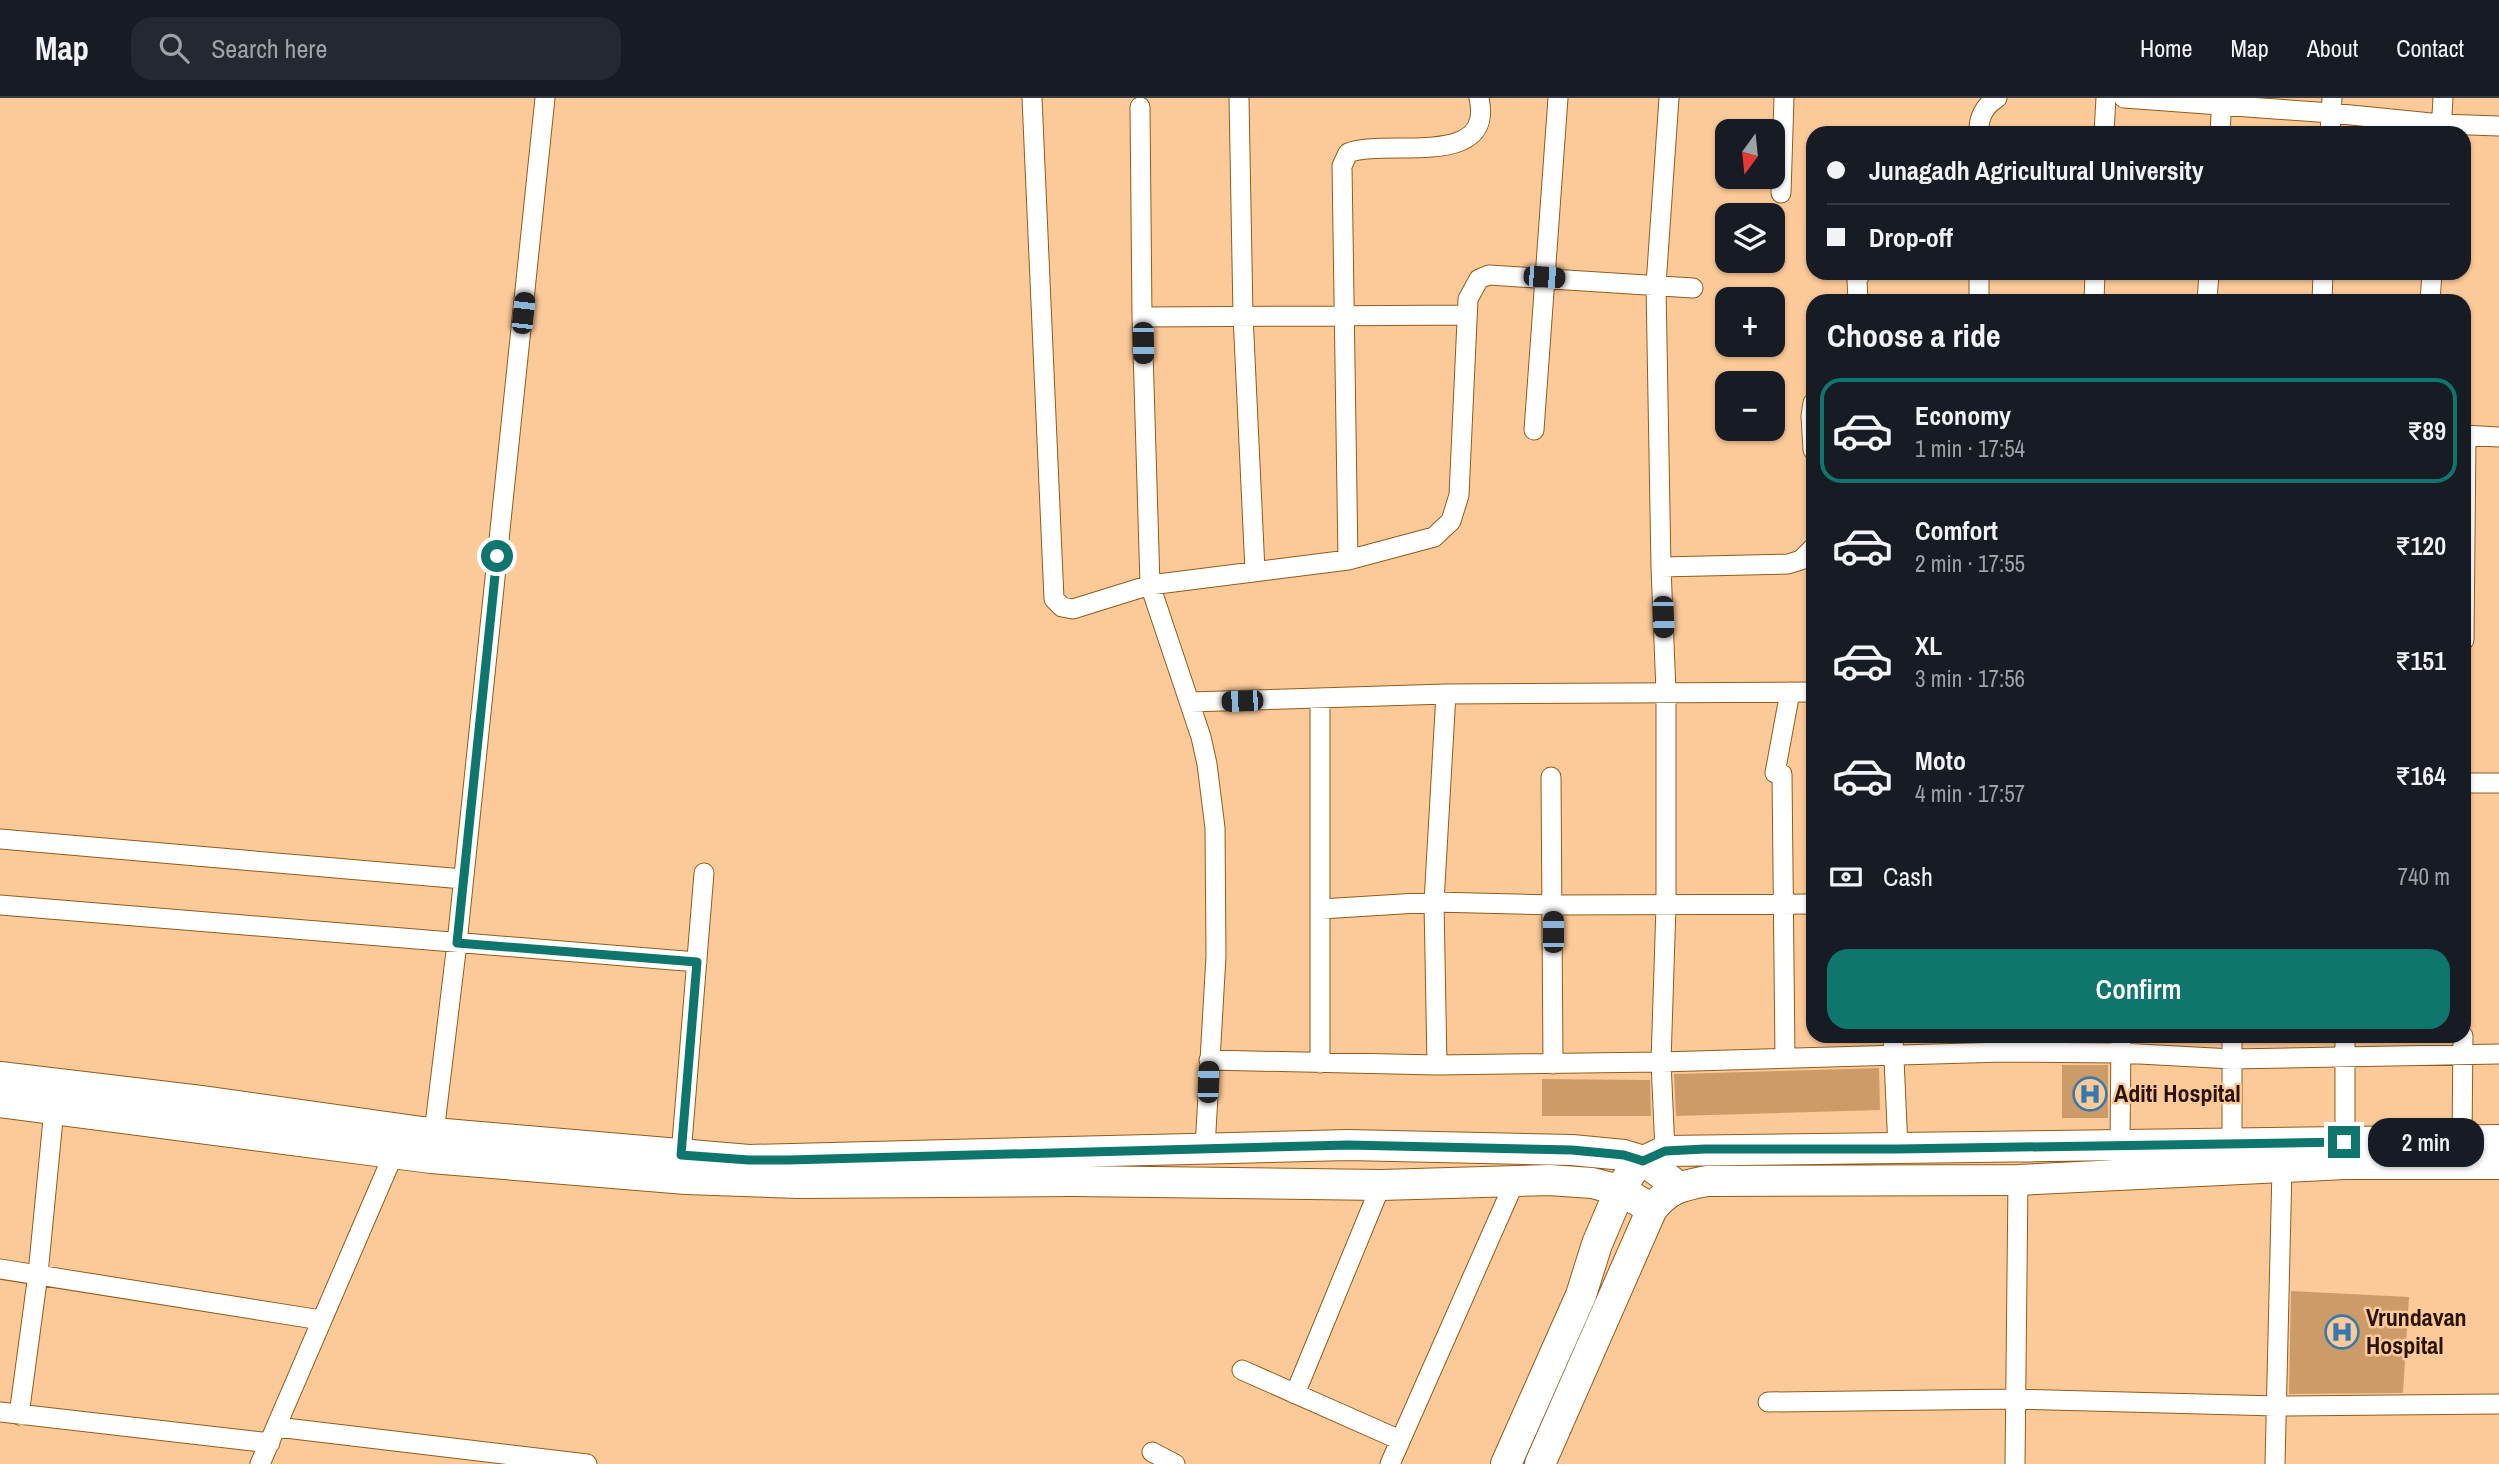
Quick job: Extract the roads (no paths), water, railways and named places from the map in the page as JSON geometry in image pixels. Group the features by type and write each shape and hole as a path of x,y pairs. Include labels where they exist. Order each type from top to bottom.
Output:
{"main road":[{"path":"0,1077 434,1133 749,1160 1348,1145 1572,1150 1654,1156 2120,1144 2499,1140"},
{"path":"0,1102 431,1158 686,1179 799,1183 1592,1183 1620,1190 1652,1209"},
{"path":"1654,1156 1679,1187"},
{"path":"1506,1464 1581,1295 1597,1244 1620,1190 1632,1171 1654,1156"},
{"path":"1540,1464 1652,1209 1664,1194 1679,1187 1707,1181 2018,1180 2345,1164 2499,1164"}],"street":[{"path":"434,1133 457,943 545,98"},
{"path":"1032,98 1054,599 1062,607 1073,609 1255,571 1348,560 1434,537 1451,521 1459,495 1468,299 1479,279 1489,275 1544,277 1693,288"},
{"path":"1239,98 1243,315 1255,571"},
{"path":"1348,560 1342,166 1348,153 1362,148 1442,147 1465,141 1475,132 1482,111 1479,98"},
{"path":"1534,430 1558,98"},
{"path":"1654,1156 1661,1062 1667,906 1666,692 1656,285 1669,98"},
{"path":"1781,193 1784,98"},
{"path":"1979,126 1983,112 1990,102 1997,98"},
{"path":"2104,126 2106,98"},
{"path":"2124,98 2331,105 2431,126"},
{"path":"2441,126 2443,98"},
{"path":"2220,126 2222,101"},
{"path":"2330,126 2331,105"},
{"path":"1140,107 1142,317 1152,591 1208,764 1215,828 1216,944 1205,1148"},
{"path":"2471,127 2499,126"},
{"path":"1142,317 1467,315"},
{"path":"2471,436 2499,437"},
{"path":"1661,567 1787,564 1801,560 1806,555"},
{"path":"1785,1058 1784,904 1779,773 1790,692"},
{"path":"1190,702 1446,694 1806,692"},
{"path":"1437,1065 1434,902 1446,694"},
{"path":"1320,698 1320,1063"},
{"path":"1551,777 1553,1064"},
{"path":"2471,783 2499,783"},
{"path":"0,839 463,879"},
{"path":"681,1155 704,873"},
{"path":"1321,909 1434,902 1667,906 1806,904"},
{"path":"0,905 697,962"},
{"path":"2232,1043 2232,1143"},
{"path":"2344,1142 2345,1043"},
{"path":"1209,1060 1437,1065 1661,1062 1785,1058 1893,1046 2005,1044 2121,1044 2232,1059 2345,1056 2463,1045 2499,1054"},
{"path":"2120,1144 2121,1044"},
{"path":"2462,1140 2463,1045"},
{"path":"1893,1046 1898,1149"},
{"path":"54,1109 38,1274 10,1413 587,1464"},
{"path":"260,1464 394,1153"},
{"path":"2275,1464 2282,1168"},
{"path":"2015,1464 2018,1180"},
{"path":"1390,1464 1515,1181"},
{"path":"1295,1394 1381,1185"},
{"path":"0,1269 321,1320"},
{"path":"1242,1370 1401,1440"},
{"path":"1768,1402 2015,1399 2276,1406 2499,1404"},
{"path":"1152,1452 1175,1464"}],"place":[{"name":"Aditi Hospital","path":"2090,1094"},
{"name":"Vrundavan Hospital","path":"2342,1332"}]}
